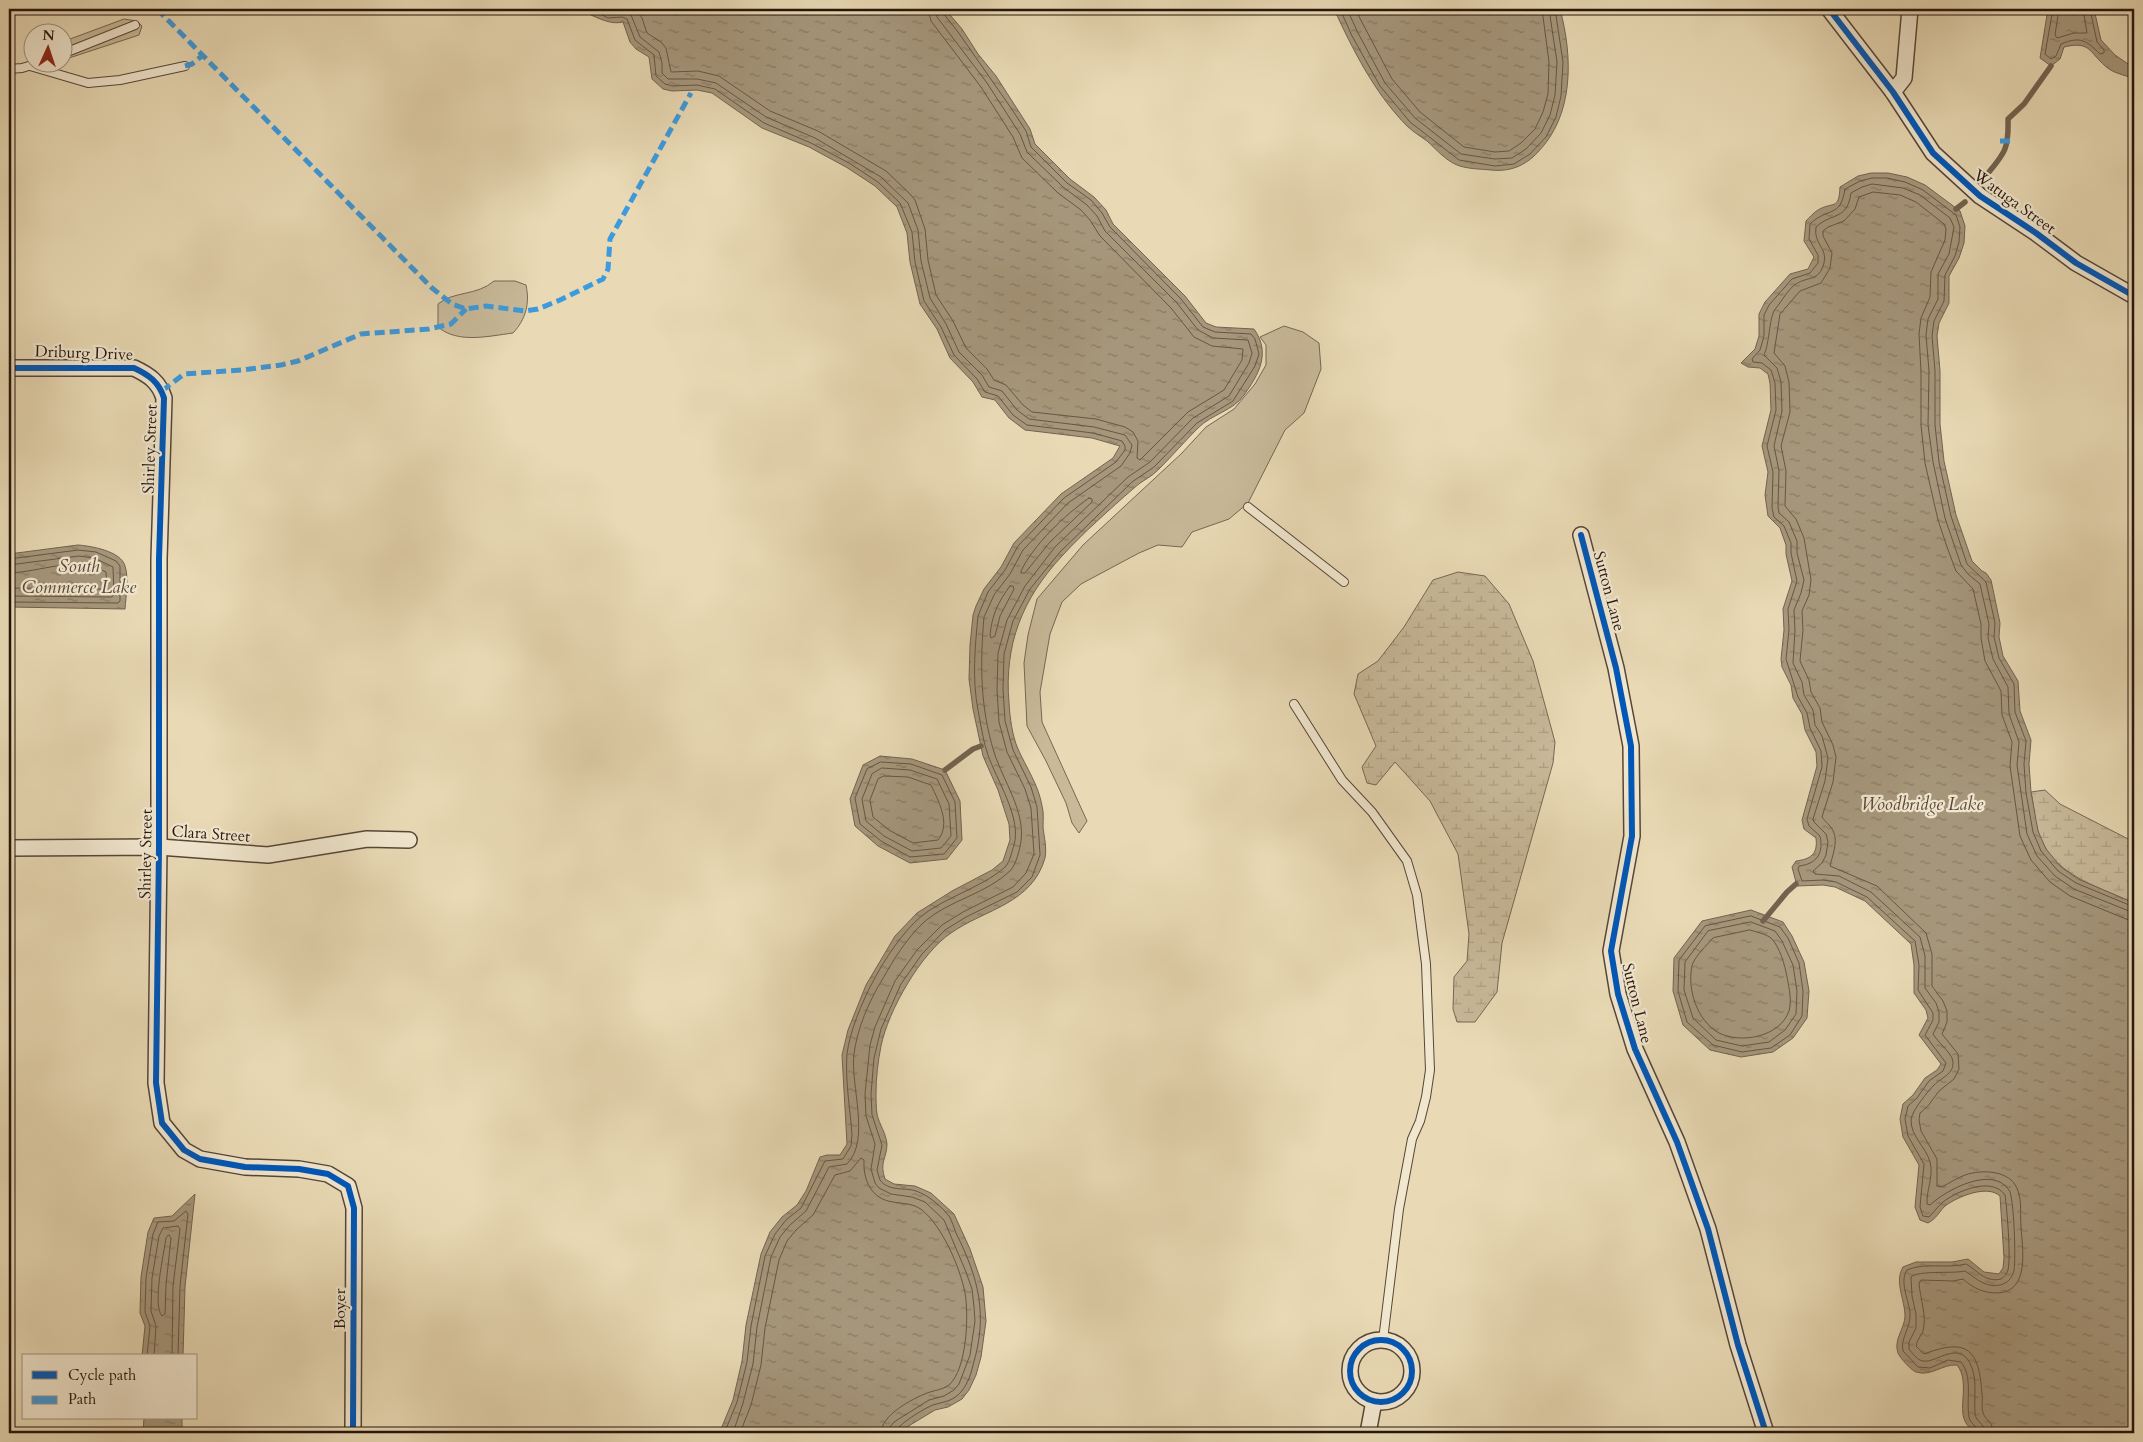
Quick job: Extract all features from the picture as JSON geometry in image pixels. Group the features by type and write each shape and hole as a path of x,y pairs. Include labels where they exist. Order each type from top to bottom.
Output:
{"street":[{"name":"Watuga Street","path":"1829,9 1893,92 1933,153 1980,196 2036,232 2076,263 2134,296"},
{"path":"1893,92 1904,78 1910,9"},
{"name":"Driburg Drive","path":"9,368 134,368 156,381"},
{"name":"Shirley Street","path":"156,381 164,398 159,559 159,847 156,1083 162,1122 184,1150 200,1159 245,1167 299,1169 328,1174 348,1186"},
{"name":"Sutton Lane","path":"1581,536 1616,668 1631,746 1632,836 1611,952 1618,994 1635,1049 1677,1142 1708,1228 1738,1345 1766,1433"},
{"name":"Clara Street","path":"9,848 159,847 268,855 367,840 409,840"},
{"name":"Boyer","path":"348,1186 354,1208 352,1433"},
{"path":"1383,1340 1398,1345 1404,1351 1412,1368 1411,1378 1408,1387 1394,1400 1374,1402 1358,1393 1350,1376 1350,1367 1358,1350 1365,1344 1383,1340"},
{"path":"1368,1433 1374,1402"}],"lane":[{"path":"72,50 135,25"},
{"path":"50,72 88,83 120,80 186,66"},
{"path":"9,69 22,67"},
{"path":"1248,507 1344,582"},
{"path":"1294,704 1342,780 1372,812 1407,861 1417,895 1426,964 1430,1070 1420,1121 1412,1139 1401,1200 1383,1340"}],"green space":[{"path":"124,19 137,21 142,26 139,35 72,57 72,38"},
{"path":"494,281 515,281 526,285 526,310 521,322 513,333 474,338 455,336 438,327 438,304 451,297 480,289"},
{"path":"1284,326 1303,332 1319,343 1321,369 1304,413 1285,430 1248,503 1229,519 1192,532 1182,547 1158,545 1139,553 1081,584 1062,602 1050,634 1040,692 1042,722 1087,821 1079,833 1072,823 1066,803 1027,726 1024,663 1028,635 1037,599 1083,545 1182,453 1206,427 1234,409 1255,384 1266,365 1266,345 1260,337"},
{"path":"1458,572 1485,576 1509,604 1533,661 1555,742 1553,763 1502,943 1497,992 1475,1022 1457,1022 1453,1009 1454,977 1467,961 1469,934 1458,854 1430,801 1395,762 1376,785 1367,783 1362,767 1376,746 1354,694 1358,674 1378,661 1404,627 1433,580"},
{"path":"2045,790 2060,804 2134,842 2134,903 2077,877 2064,869 2053,858 2044,846 2038,831 2031,792"}],"water":[{"path":"575,9 945,9 996,76 1030,129 1035,144 1070,179 1094,197 1106,210 1113,224 1185,296 1206,323 1216,327 1254,329 1262,346 1261,363 1244,395 1234,405 1204,423 1156,472 1137,486 1079,538 1048,572 1036,589 1026,606 1019,624 1013,642 1008,682 1010,715 1016,744 1035,784 1043,811 1046,846 1045,858 1039,873 1030,886 1019,896 951,933 928,954 898,1000 885,1032 879,1058 876,1081 876,1106 887,1144 883,1164 885,1179 894,1184 915,1186 931,1193 954,1214 970,1249 983,1287 986,1321 981,1357 976,1375 969,1390 962,1399 948,1407 935,1410 897,1433 722,1433 721,1429 733,1400 761,1254 770,1232 782,1217 797,1205 806,1191 820,1157 840,1155 847,1144 842,1055 848,1030 866,985 895,936 917,913 952,891 992,870 1003,861 1010,840 1009,824 998,790 983,756 973,709 969,679 970,645 973,615 976,606 984,589 1001,567 1014,543 1061,494 1113,458 1120,446 1092,438 1025,430 1009,418 995,400 982,397 973,382 950,358 937,329 920,304 910,262 907,233 897,207 875,186 846,167 809,147 762,128 712,93 697,90 672,91 663,89 652,79 649,57 636,49 630,42 623,22 605,21"},
{"path":"1334,9 1560,9 1567,46 1567,85 1564,103 1550,137 1533,157 1511,169 1474,169 1453,163 1408,127 1394,112 1374,85"},
{"path":"2048,9 2094,9 2101,40 2115,55 2134,68 2134,79 2109,69 2090,50 2080,45 2064,47 2060,59 2051,66 2040,58"},
{"name":"Woodbridge Lake","path":"1871,173 1888,173 1907,177 1925,185 1960,211 1965,226 1964,243 1959,258 1949,276 1949,303 1939,323 1937,336 1940,371 1940,424 1944,461 1956,515 1972,561 1991,580 2000,623 1999,637 2003,656 2018,681 2020,711 2031,740 2029,764 2031,792 2038,831 2046,849 2061,867 2078,879 2134,903 2134,1433 1977,1433 1967,1425 1963,1415 1963,1379 1957,1365 1921,1373 1911,1369 1899,1355 1897,1343 1905,1316 1900,1285 1903,1267 1916,1262 1952,1262 1968,1259 1984,1272 1999,1274 2003,1268 2004,1258 2000,1196 1988,1191 1972,1193 1945,1206 1928,1223 1920,1220 1915,1207 1919,1165 1903,1137 1900,1119 1903,1104 1913,1095 1925,1078 1937,1070 1941,1064 1919,1035 1928,1018 1926,1010 1914,993 1914,965 1911,944 1865,901 1835,887 1823,885 1797,886 1792,867 1796,861 1806,859 1812,855 1816,848 1816,838 1804,829 1802,820 1817,766 1816,752 1805,730 1802,714 1793,698 1791,685 1782,667 1781,659 1784,630 1783,609 1792,581 1786,545 1780,528 1768,516 1765,495 1768,472 1762,446 1771,410 1770,383 1768,374 1760,368 1748,367 1741,363 1755,349 1759,336 1759,314 1765,302 1790,274 1808,269 1814,257 1804,241 1806,221 1818,210 1837,202 1840,187 1858,176"},
{"name":"South Commerce Lake","path":"78,545 105,550 122,561 127,576 125,609 9,607 9,554"},
{"path":"880,756 912,759 945,770 960,801 962,840 947,859 910,863 878,846 855,826 850,799 863,765"},
{"path":"1751,910 1783,922 1804,962 1809,991 1807,1018 1793,1038 1773,1052 1741,1057 1710,1050 1683,1025 1673,991 1674,958 1702,921"},
{"path":"195,1194 185,1287 183,1354 142,1354 145,1326 140,1313 141,1277 148,1232 154,1218 172,1216"},
{"path":"144,1420 182,1420 182,1433 143,1433"}],"waterway":[{"path":"1984,178 2004,152 2008,119 2024,104 2051,66"},
{"path":"1956,209 1965,202"},
{"path":"945,770 973,749 981,746"},
{"path":"1763,921 1796,884"}],"marked path":[{"path":"157,9 432,288 452,304 466,309 486,306 525,311 538,309 603,279 608,269 610,239 691,93"},
{"path":"185,66 192,64 203,55"},
{"path":"2000,141 2015,141"},
{"path":"162,391 184,374 281,365 298,361 361,334 429,329 451,324 466,309"}],"cycle path":[{"path":"1829,9 1893,92 1933,153 1980,196 2036,233 2076,263 2134,296"},
{"path":"9,368 134,368 153,380 164,398 159,559 159,847 156,1083 162,1123 184,1150 200,1159 245,1167 299,1169 328,1174 348,1186 354,1208 353,1433"},
{"path":"1581,535 1616,668 1631,746 1632,836 1611,951 1618,994 1635,1049 1677,1142 1708,1229 1738,1345 1766,1433"},
{"path":"1381,1340 1398,1345 1403,1349 1407,1354 1412,1371 1407,1388 1403,1393 1398,1397 1381,1402 1364,1397 1359,1393 1355,1388 1350,1371 1355,1354 1359,1349 1364,1345 1381,1340"}]}
